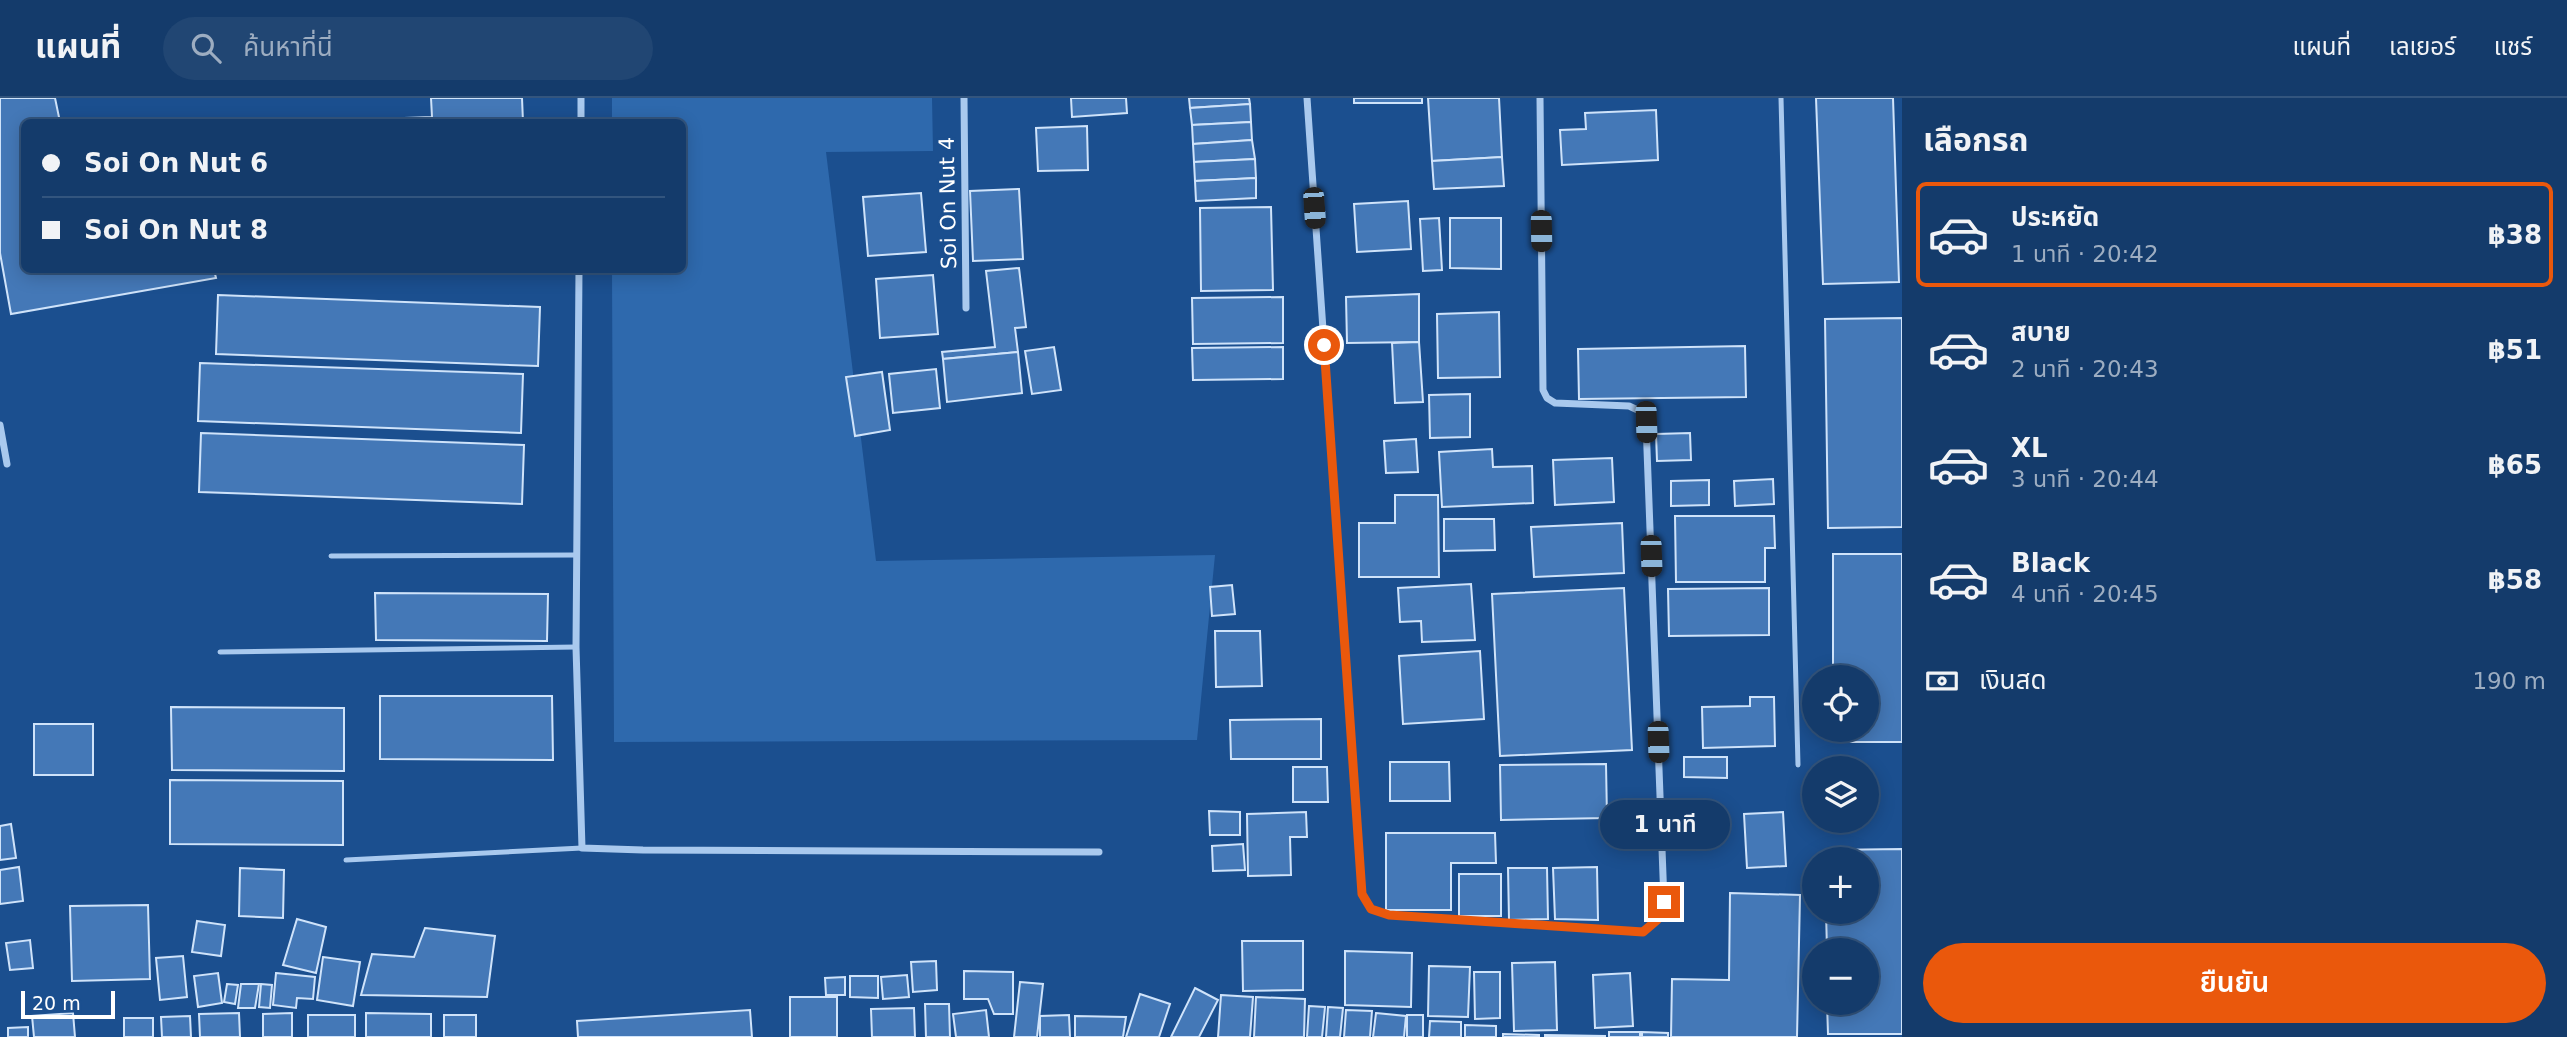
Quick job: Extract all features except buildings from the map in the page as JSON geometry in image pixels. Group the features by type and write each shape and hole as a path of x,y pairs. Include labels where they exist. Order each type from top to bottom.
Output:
{"street":[{"path":"581,98 581,119"},
{"name":"Soi On Nut 4","path":"964,98 967,308"},
{"path":"1307,98 1362,894 1371,909 1389,915 1643,932 1657,920 1664,902 1646,422 1642,412 1629,406 1555,404 1547,398 1543,390 1540,98"},
{"path":"579,273 576,647 582,848 1099,852"},
{"path":"0,425 7,464"}],"lane":[{"path":"1781,98 1798,765"},
{"path":"331,556 577,555"},
{"path":"220,652 576,647"},
{"path":"346,860 582,848"}],"shaded area":[{"path":"612,98 932,98 933,151 826,152 876,561 1215,555 1197,740 614,742 612,273 686,273 686,119 612,119"}],"route":[{"path":"1324,345 1362,894 1371,909 1389,915 1643,932 1657,920 1664,902"}]}
